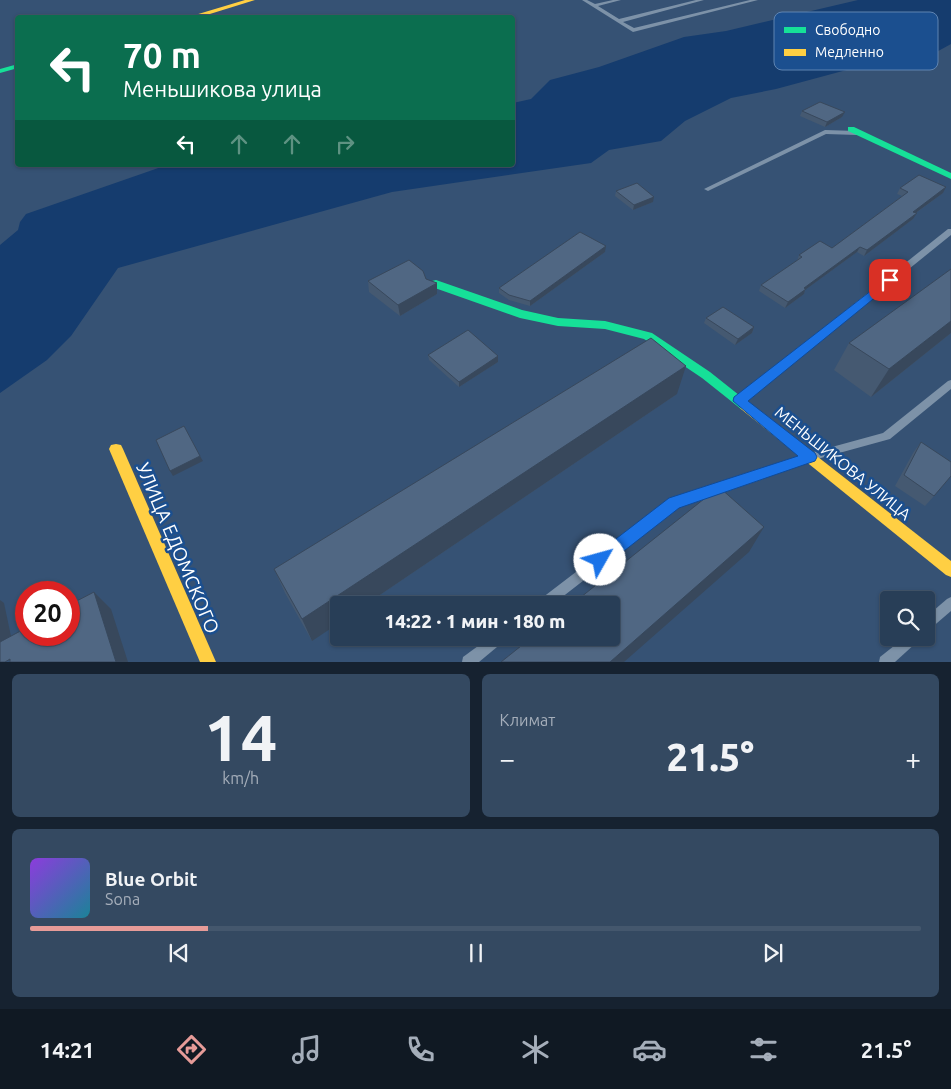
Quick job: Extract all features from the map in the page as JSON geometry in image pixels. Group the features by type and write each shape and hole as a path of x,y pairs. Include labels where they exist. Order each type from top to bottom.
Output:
{"street":[{"path":"199,15 252,0"},
{"path":"0,71 15,67"},
{"path":"855,131 951,176"},
{"name":"МЕНЬШИКОВА УЛИЦА","path":"436,284 520,314 558,322 605,325 648,336 706,374 951,570"},
{"name":"УЛИЦА ЕДОМСКОГО","path":"116,449 208,662"}],"lane":[{"path":"584,0 633,30 756,0"},
{"path":"594,6 619,0"},
{"path":"619,21 702,0"},
{"path":"708,189 825,132 855,131"},
{"path":"739,401 951,231"},
{"path":"554,596 674,503 810,457 891,433 951,384"},
{"path":"935,617 951,604"},
{"path":"468,662 489,646"},
{"path":"885,662 903,646"}],"water":[{"path":"858,0 951,0 951,44 938,51 938,12 807,12"},
{"path":"774,20 774,70 846,70 776,89 731,98 685,121 661,141 609,150 591,163 392,192 118,268 71,336 47,360 0,393 0,245 18,230 20,222 26,214 161,167 515,167 515,103 531,99 550,80 599,67 684,37 726,31"}],"building":[{"path":"820,102 845,112 827,122 802,111"},
{"path":"919,175 946,187 913,212 917,213 867,250 860,247 788,302 761,285 802,257 799,255 820,241 832,248 908,192 900,188"},
{"path":"637,183 654,197 634,205 616,191"},
{"path":"580,232 606,246 530,301 509,295 499,288"},
{"path":"409,260 423,271 426,279 437,283 398,305 368,281"},
{"path":"951,269 951,321 889,369 849,343"},
{"path":"723,307 754,327 738,339 706,318"},
{"path":"468,330 498,356 459,382 428,355"},
{"path":"651,338 686,366 337,596 330,596 330,601 302,619 274,569"},
{"path":"184,426 200,456 170,471 156,440"},
{"path":"921,442 951,462 951,476 934,496 904,475"},
{"path":"719,487 764,527 610,662 501,662 521,646 620,646 620,596 582,596"},
{"path":"94,592 116,662 10,662 10,659 0,662 0,642 15,634 15,646 80,646 80,599"}],"traffic: fast":[{"path":"0,71 15,67"},
{"path":"851,129 951,176"},
{"path":"436,284 520,314 558,322 605,325 648,336 706,375 745,406"}],"traffic: slow":[{"path":"199,15 252,0"},
{"path":"745,406 951,570"},
{"path":"116,449 208,662"}],"route":[{"path":"600,560 674,503 810,457 739,401 890,280"}]}
